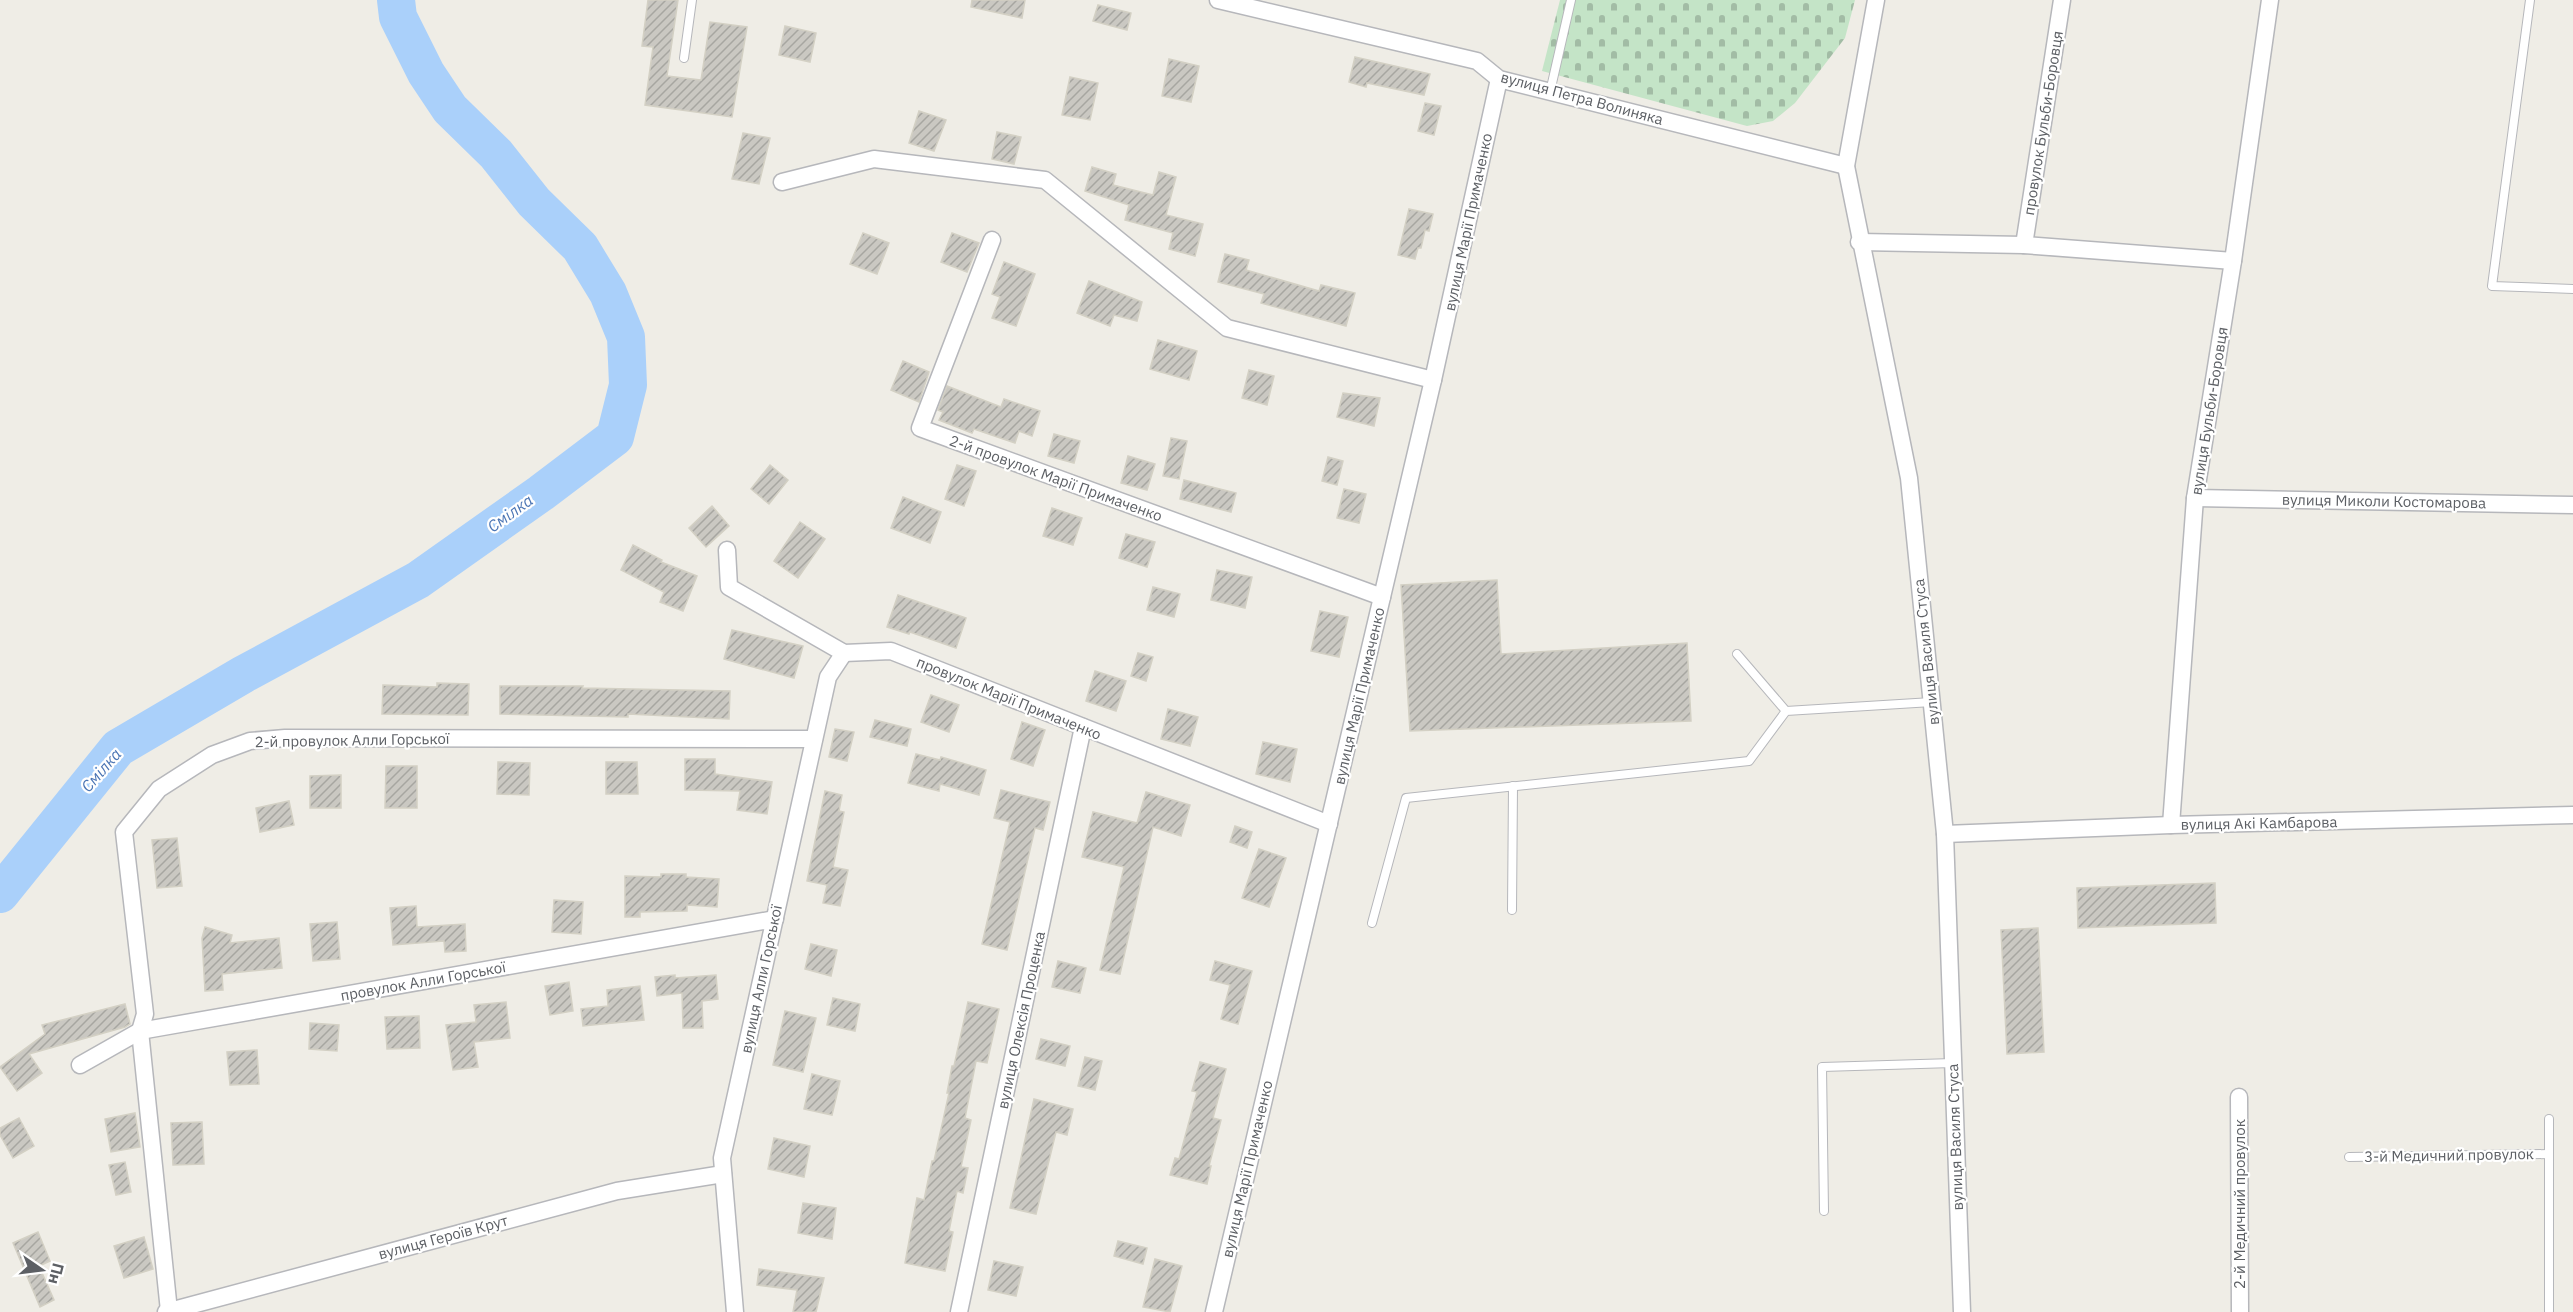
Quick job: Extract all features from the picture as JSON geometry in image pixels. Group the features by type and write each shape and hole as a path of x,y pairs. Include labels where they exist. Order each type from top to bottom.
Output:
{"street":[{"name":"вулиця Петра Волиняка","path":"1218,0 1478,61 1500,79 1846,166"},
{"name":"вулиця Василя Стуса","path":"1876,0 1846,166 1859,242 1908,478 1932,702 1945,834 1962,1312"},
{"name":"провулок Бульби-Боровця","path":"2024,245 2062,0"},
{"name":"вулиця Бульби-Боровця","path":"2171,825 2195,498 2233,261 2270,0"},
{"name":"вулиця Марії Примаченко","path":"1214,1312 1433,380 1500,79"},
{"path":"782,182 874,159 1045,180 1052,183 1227,328 1433,380"},
{"name":"2-й провулок Марії Примаченко","path":"992,240 920,428 1382,597"},
{"path":"1859,242 2024,245 2233,261"},
{"name":"вулиця Миколи Костомарова","path":"2195,498 2573,505"},
{"path":"727,550 729,587 844,653"},
{"name":"провулок Марії Примаченко","path":"844,653 891,651 1329,824"},
{"name":"вулиця Алли Горської","path":"735,1312 722,1158 828,677 844,653"},
{"name":"вулиця Олексія Проценка","path":"959,1312 1083,727"},
{"name":"2-й провулок Алли Горської","path":"167,1312 140,1031 145,1014 124,832 159,789 212,755 250,741 285,738 814,739"},
{"name":"вулиця Акі Камбарова","path":"1945,834 2171,825 2573,815"},
{"name":"провулок Алли Горської","path":"80,1065 140,1031 774,919"},
{"name":"2-й Медичний провулок","path":"2239,1097 2240,1312"},
{"name":"вулиця Героїв Крут","path":"167,1312 617,1191 723,1174"}],"lane":[{"path":"684,58 692,0"},
{"path":"1550,92 1571,0"},
{"path":"2530,0 2492,286 2573,289"},
{"path":"1737,654 1786,711"},
{"path":"1372,923 1406,798 1749,761 1786,711 1932,702"},
{"path":"1512,910 1513,786"},
{"path":"1824,1211 1822,1067 1953,1063"},
{"name":"3-й Медичний провулок","path":"2549,1119 2549,1312"},
{"name":"3-й Медичний провулок","path":"2349,1157 2549,1154"}],"green space":[{"path":"1560,0 1855,0 1845,38 1795,103 1773,121 1747,126 1542,71"}],"building":[{"path":"648,0 678,0 667,76 701,80 710,22 747,27 732,117 645,105 653,47 642,46"},
{"path":"972,0 1025,0 1022,18 971,7"},
{"path":"1098,5 1131,13 1127,30 1093,21"},
{"path":"785,26 816,33 810,62 779,55"},
{"path":"1355,57 1430,74 1424,95 1367,83 1366,87 1349,82"},
{"path":"1169,59 1199,66 1191,102 1162,96"},
{"path":"1070,77 1098,83 1090,120 1062,115"},
{"path":"1425,103 1441,106 1434,135 1418,131"},
{"path":"919,111 946,120 934,151 909,143"},
{"path":"997,132 1021,137 1014,164 992,159"},
{"path":"743,133 770,138 759,184 732,179"},
{"path":"1092,167 1116,174 1113,185 1153,195 1159,172 1176,177 1166,215 1203,224 1195,256 1169,249 1173,233 1125,220 1129,205 1085,191"},
{"path":"1409,209 1433,214 1429,231 1425,230 1421,248 1418,248 1415,259 1398,255"},
{"path":"863,233 889,243 877,274 850,264"},
{"path":"952,233 979,243 967,272 941,262"},
{"path":"1225,254 1249,260 1246,270 1319,291 1321,285 1355,293 1346,326 1261,303 1264,294 1218,282"},
{"path":"1004,262 1035,274 1016,326 992,318 1000,297 992,294"},
{"path":"1089,281 1142,302 1137,321 1114,315 1110,326 1077,313"},
{"path":"1158,340 1197,351 1189,380 1150,369"},
{"path":"903,361 929,372 919,402 891,390"},
{"path":"1249,370 1274,376 1267,405 1242,398"},
{"path":"947,386 1001,407 1004,399 1040,411 1032,436 1019,431 1015,443 974,429 972,433 939,420 943,412 938,410"},
{"path":"1343,393 1380,398 1374,426 1337,417"},
{"path":"1054,434 1080,441 1074,463 1048,456"},
{"path":"1171,438 1187,441 1179,479 1163,476"},
{"path":"1128,456 1155,464 1147,490 1121,483"},
{"path":"1328,457 1343,461 1337,485 1322,481"},
{"path":"770,465 788,480 769,504 751,489"},
{"path":"957,465 976,471 964,506 945,499"},
{"path":"1184,480 1236,493 1231,512 1180,499"},
{"path":"1344,489 1366,494 1359,523 1337,518"},
{"path":"903,497 941,512 930,543 891,528"},
{"path":"712,506 729,526 706,547 689,528"},
{"path":"1052,508 1082,518 1073,545 1043,536"},
{"path":"800,522 825,539 798,578 774,561"},
{"path":"1126,534 1155,542 1147,567 1119,558"},
{"path":"633,545 662,560 661,562 697,576 683,611 660,602 664,592 621,570"},
{"path":"1217,570 1252,577 1245,608 1211,600"},
{"path":"1497,580 1501,654 1687,643 1691,721 1410,731 1401,585"},
{"path":"1153,587 1180,594 1174,617 1147,610"},
{"path":"898,595 966,618 956,648 910,632 909,634 887,627"},
{"path":"1320,611 1348,617 1339,657 1311,651"},
{"path":"732,630 803,646 794,678 724,659"},
{"path":"1138,653 1153,657 1146,681 1131,676"},
{"path":"1095,671 1126,681 1116,711 1086,701"},
{"path":"437,683 469,684 468,715 382,714 383,685 437,687"},
{"path":"500,686 583,686 582,688 730,691 729,719 628,714 628,717 500,714"},
{"path":"931,695 959,705 949,732 921,722"},
{"path":"1168,709 1198,717 1190,746 1161,739"},
{"path":"875,720 911,729 907,746 870,737"},
{"path":"1022,722 1045,730 1033,766 1011,759"},
{"path":"835,729 854,732 847,761 829,757"},
{"path":"1263,742 1297,749 1290,782 1256,774"},
{"path":"916,754 940,760 941,757 986,770 979,795 940,784 939,791 908,783"},
{"path":"685,759 715,759 715,774 772,782 767,814 737,810 740,791 685,790"},
{"path":"498,762 530,763 529,795 497,794"},
{"path":"606,762 637,762 638,794 606,794"},
{"path":"386,766 417,766 417,808 385,808"},
{"path":"341,775 341,808 310,808 310,776"},
{"path":"1001,790 1050,802 1043,830 1035,828 1007,950 982,944 1010,822 994,818"},
{"path":"825,791 842,795 839,811 844,812 833,867 848,870 840,906 823,903 827,885 807,881"},
{"path":"1146,792 1190,805 1181,836 1153,827 1120,974 1100,970 1124,867 1082,857 1093,812 1137,823"},
{"path":"289,801 294,825 260,832 256,808"},
{"path":"1235,826 1252,832 1247,848 1230,842"},
{"path":"177,838 182,886 157,888 152,840"},
{"path":"1259,849 1286,858 1269,907 1242,898"},
{"path":"661,874 686,874 686,877 719,879 717,907 687,905 687,911 640,912 640,917 625,917 625,876 661,877"},
{"path":"2215,883 2216,923 2078,928 2077,888"},
{"path":"554,900 583,902 581,934 552,932"},
{"path":"416,906 417,927 465,924 466,951 445,952 444,941 393,945 390,908"},
{"path":"337,922 340,959 313,961 310,924"},
{"path":"205,927 232,935 230,943 279,938 282,968 222,974 223,990 205,991 202,938"},
{"path":"2038,928 2044,1052 2007,1054 2001,930"},
{"path":"811,944 837,950 831,976 805,969"},
{"path":"1058,961 1086,968 1080,993 1052,987"},
{"path":"1215,961 1252,971 1238,1024 1221,1019 1230,985 1210,980"},
{"path":"675,975 675,978 716,975 718,999 702,1001 703,1028 683,1028 682,993 657,996 655,977"},
{"path":"569,982 573,1011 550,1015 545,986"},
{"path":"640,986 644,1020 583,1026 581,1009 608,1006 607,990"},
{"path":"833,998 860,1004 855,1031 827,1025"},
{"path":"506,1002 510,1038 474,1042 478,1067 453,1070 446,1025 476,1022 474,1005"},
{"path":"968,1002 999,1009 987,1063 976,1061 965,1118 971,1120 961,1167 968,1168 963,1193 957,1191 949,1231 953,1232 945,1271 905,1263 917,1198 924,1200 932,1161 934,1161 949,1093 947,1093 952,1066 954,1066"},
{"path":"125,1004 130,1024 125,1027 29,1054 42,1073 17,1091 0,1067 45,1034 42,1025"},
{"path":"785,1011 816,1018 803,1072 773,1065"},
{"path":"419,1016 420,1048 387,1049 385,1017"},
{"path":"310,1023 339,1025 337,1051 309,1049"},
{"path":"1041,1039 1070,1046 1065,1066 1036,1059"},
{"path":"257,1050 259,1084 230,1085 227,1052"},
{"path":"1085,1057 1102,1061 1095,1090 1078,1086"},
{"path":"1200,1062 1226,1069 1213,1118 1221,1120 1209,1166 1211,1166 1207,1184 1170,1175 1175,1158 1179,1159 1197,1092 1192,1091"},
{"path":"812,1074 840,1081 832,1115 804,1109"},
{"path":"1034,1099 1073,1109 1067,1135 1056,1132 1036,1214 1010,1208"},
{"path":"135,1113 140,1147 111,1152 105,1119"},
{"path":"19,1118 34,1146 13,1158 0,1135 0,1128"},
{"path":"202,1122 204,1164 173,1165 171,1123"},
{"path":"774,1138 810,1146 804,1177 768,1169"},
{"path":"125,1162 131,1192 116,1195 109,1165"},
{"path":"803,1203 836,1208 832,1239 798,1233"},
{"path":"38,1232 50,1261 39,1266 54,1300 40,1307 13,1243"},
{"path":"144,1237 153,1269 124,1278 114,1246"},
{"path":"1118,1241 1147,1248 1143,1264 1114,1256"},
{"path":"1155,1259 1182,1266 1170,1312 1143,1307"},
{"path":"994,1261 1023,1267 1016,1296 988,1290"},
{"path":"759,1269 824,1278 816,1312 793,1312 797,1290 757,1285"}],"waterway":[{"name":"Смілка","path":"0,894 118,748 244,674 418,580 541,493 615,437 628,385 626,337 608,293 580,247 534,202 496,154 450,109 426,73 398,17 396,0"}]}
